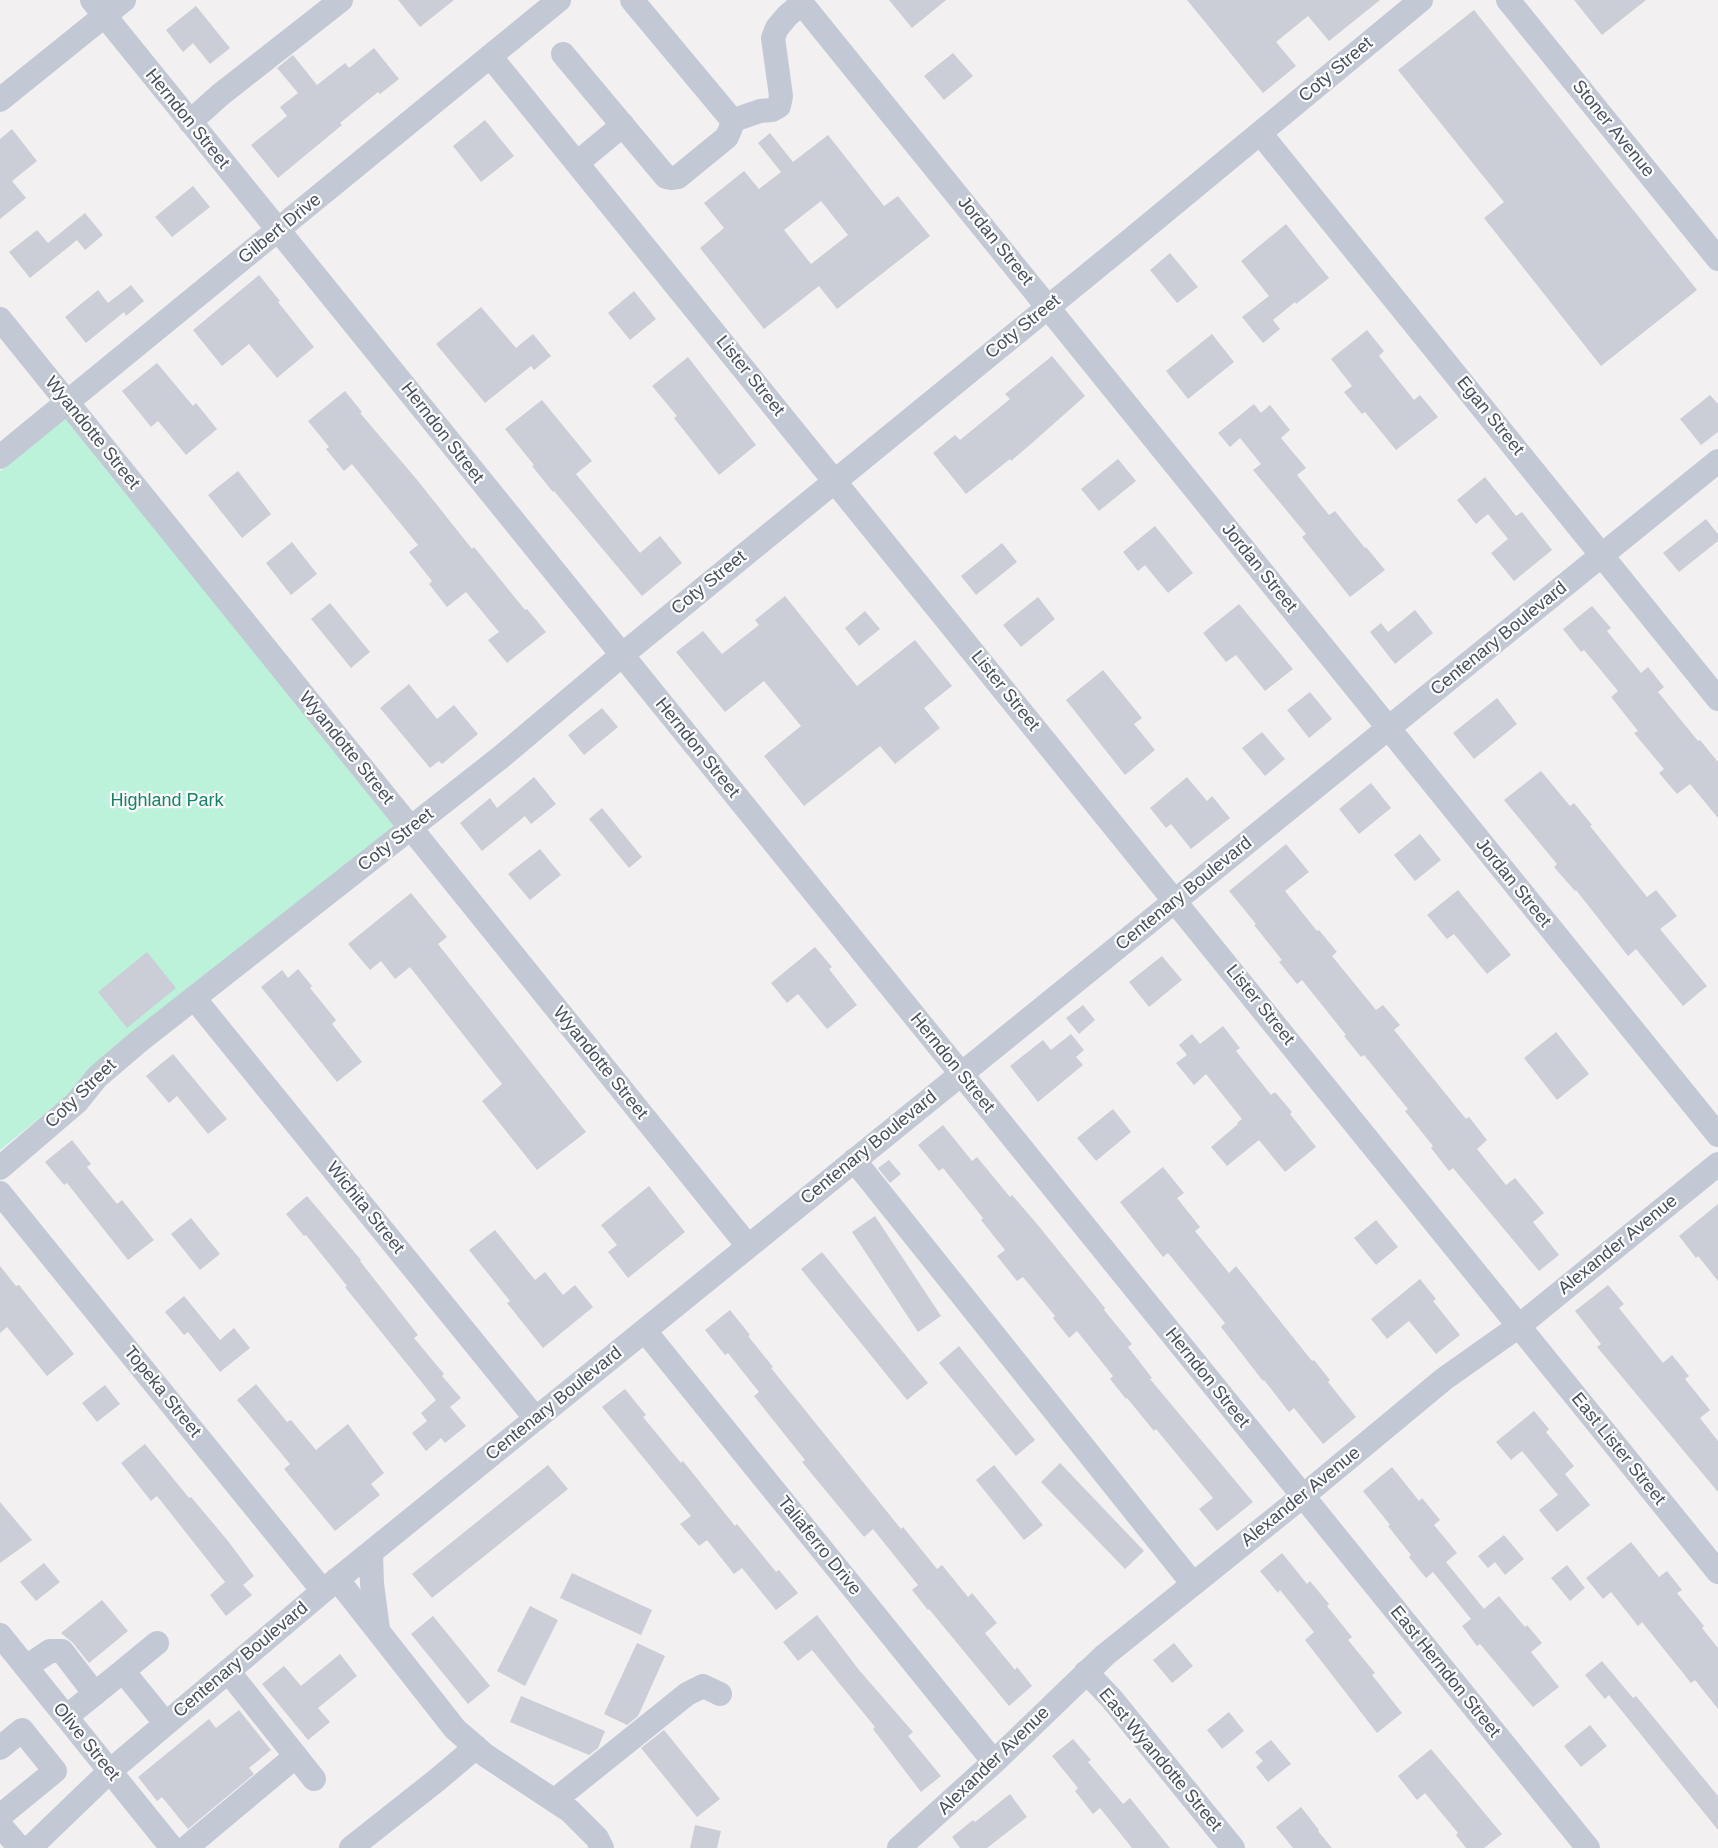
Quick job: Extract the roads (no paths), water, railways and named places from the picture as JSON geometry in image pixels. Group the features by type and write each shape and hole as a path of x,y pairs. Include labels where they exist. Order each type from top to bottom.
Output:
{"street":[{"path":"0,100 98,8 124,0"},
{"path":"190,122 220,95 342,0"},
{"name":"Gilbert Drive","path":"0,457 559,0"},
{"path":"632,0 731,117"},
{"name":"Coty Street","path":"0,1168 77,1102 97,1077 194,998 501,757 622,655 1421,0"},
{"name":"Stoner Avenue","path":"1508,0 1718,259"},
{"path":"731,117 772,110 779,106 781,96 773,38 777,28 801,2"},
{"name":"Jordan Street","path":"801,2 1718,1135"},
{"name":"Herndon Street","path":"98,8 1303,1496"},
{"path":"563,54 666,177 678,177 727,137 731,117"},
{"name":"Lister Street","path":"490,56 1519,1326"},
{"path":"577,163 623,125"},
{"name":"Egan Street","path":"1260,133 1718,699"},
{"name":"Wyandotte Street","path":"0,320 748,1246"},
{"name":"Centenary Boulevard","path":"30,1848 110,1771 330,1585 1602,556 1716,468"},
{"name":"Wichita Street","path":"194,998 536,1419"},
{"path":"854,1160 1193,1584"},
{"name":"Alexander Avenue","path":"899,1848 994,1762 1105,1655 1303,1496 1444,1379 1519,1326 1718,1164"},
{"name":"Topeka Street","path":"0,1193 330,1585 379,1632 455,1729 485,1755 570,1811 597,1838 602,1848"},
{"name":"East Lister Street","path":"1519,1326 1718,1572"},
{"name":"Taliaferro Drive","path":"644,1331 994,1762"},
{"name":"East Herndon Street","path":"1303,1496 1588,1848"},
{"path":"371,1552 372,1593 379,1632"},
{"name":"Olive Street","path":"0,1635 172,1848"},
{"path":"66,1717 157,1643"},
{"path":"26,1667 50,1651 62,1651 95,1694"},
{"path":"124,1671 166,1724"},
{"path":"228,1671 314,1778"},
{"name":"East Wyandotte Street","path":"1086,1672 1111,1698 1233,1848"},
{"path":"555,1800 687,1694 703,1686 720,1694"},
{"path":"0,1748 22,1730 55,1771 0,1816"},
{"path":"351,1848 476,1747"},
{"path":"186,1848 296,1756"},
{"path":"0,1825 20,1848"}],"park label":[{"name":"Highland Park","path":"167,801"}]}
